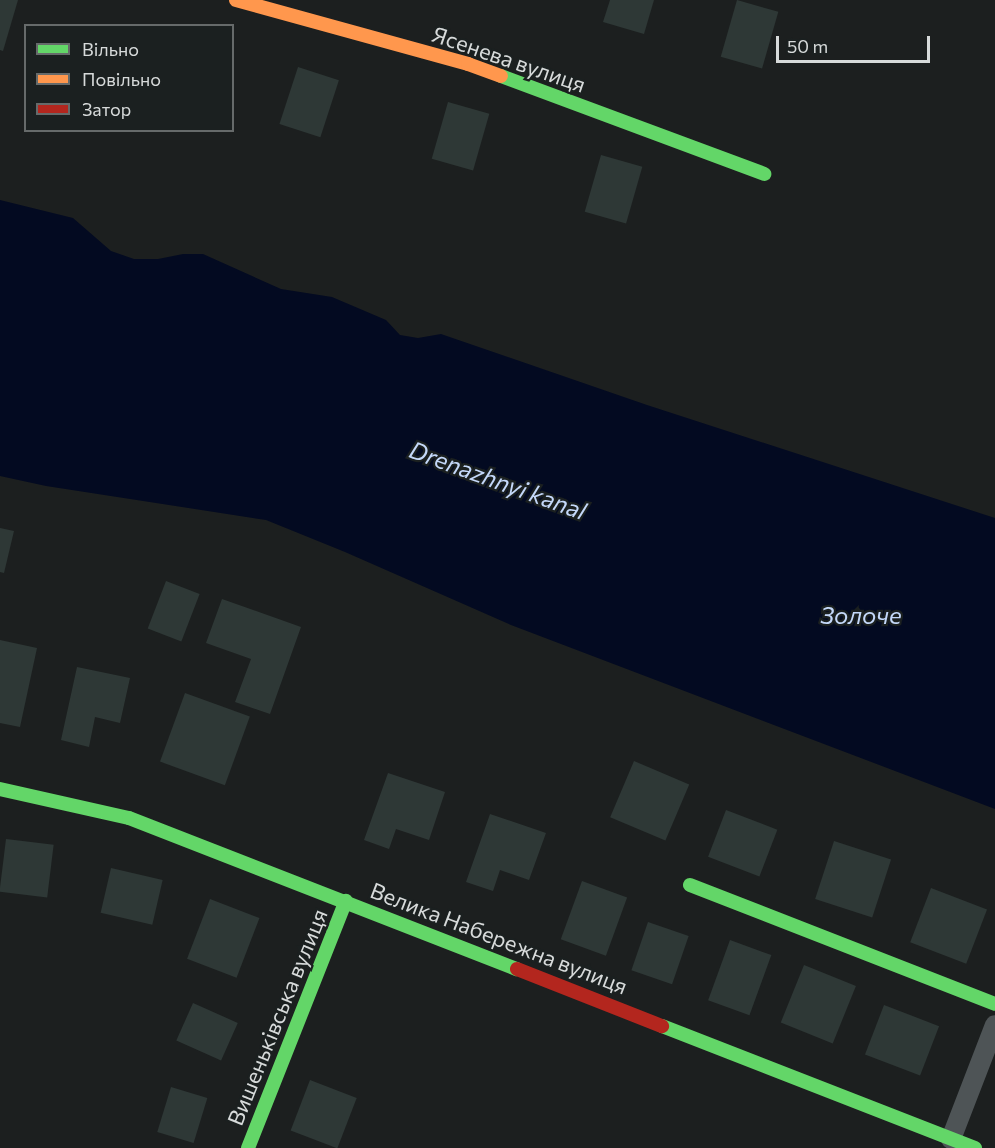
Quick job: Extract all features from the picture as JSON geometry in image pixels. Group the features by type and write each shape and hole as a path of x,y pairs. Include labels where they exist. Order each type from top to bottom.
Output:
{"street":[{"name":"Ясенева вулиця","path":"236,0 468,64 764,174"},
{"name":"Велика Набережна вулиця","path":"0,789 129,818 975,1148"},
{"path":"690,885 995,1004"},
{"name":"Вишеньківська вулиця","path":"248,1148 346,901"},
{"path":"951,1139 995,1025"}],"water":[{"name":"Золоче","path":"0,200 73,218 111,251 134,259 203,254 281,289 332,297 386,320 400,335 418,338 441,334 647,405 995,518 995,809 511,625 266,520 46,486 0,476"}],"building":[{"path":"0,0 18,0 3,51 0,50"},
{"path":"610,0 654,0 644,34 603,22"},
{"path":"737,0 778,12 762,69 721,57"},
{"path":"298,67 339,80 320,137 279,124"},
{"path":"448,102 489,114 473,171 432,159"},
{"path":"601,155 642,167 626,224 585,212"},
{"path":"0,528 14,531 4,573 0,572"},
{"path":"166,581 200,594 181,642 148,629"},
{"path":"222,599 301,627 270,714 235,702 251,659 206,643"},
{"path":"0,640 37,648 20,727 0,723"},
{"path":"77,667 130,678 120,723 95,717 89,747 61,740"},
{"path":"185,693 250,717 225,785 160,762"},
{"path":"634,761 689,784 665,841 610,817"},
{"path":"388,773 445,792 429,840 396,829 389,849 364,840"},
{"path":"726,810 777,830 759,876 708,857"},
{"path":"490,814 546,833 529,880 500,870 493,891 466,882"},
{"path":"6,839 54,845 47,897 0,892"},
{"path":"834,841 891,860 872,918 815,899"},
{"path":"111,868 163,880 152,925 101,913"},
{"path":"582,881 627,897 606,956 561,939"},
{"path":"931,888 987,910 966,964 910,942"},
{"path":"210,899 259,918 237,978 187,959"},
{"path":"648,922 689,936 672,984 631,970"},
{"path":"730,940 771,955 749,1015 708,1000"},
{"path":"804,965 856,986 833,1043 781,1022"},
{"path":"193,1003 238,1023 221,1060 176,1040"},
{"path":"884,1005 939,1026 920,1076 865,1054"},
{"path":"310,1080 357,1098 337,1148 291,1130"},
{"path":"171,1087 207,1098 194,1143 157,1132"}],"traffic: fast":[{"path":"501,76 764,174"},
{"path":"0,789 129,818 517,969"},
{"path":"690,885 995,1004"},
{"path":"248,1148 346,901"},
{"path":"662,1026 975,1148"}],"traffic: slow":[{"path":"236,0 468,64 501,76"}],"traffic: jam":[{"path":"517,969 662,1026"}],"water label":[{"name":"Drenazhnyi kanal","path":"498,480"}]}
